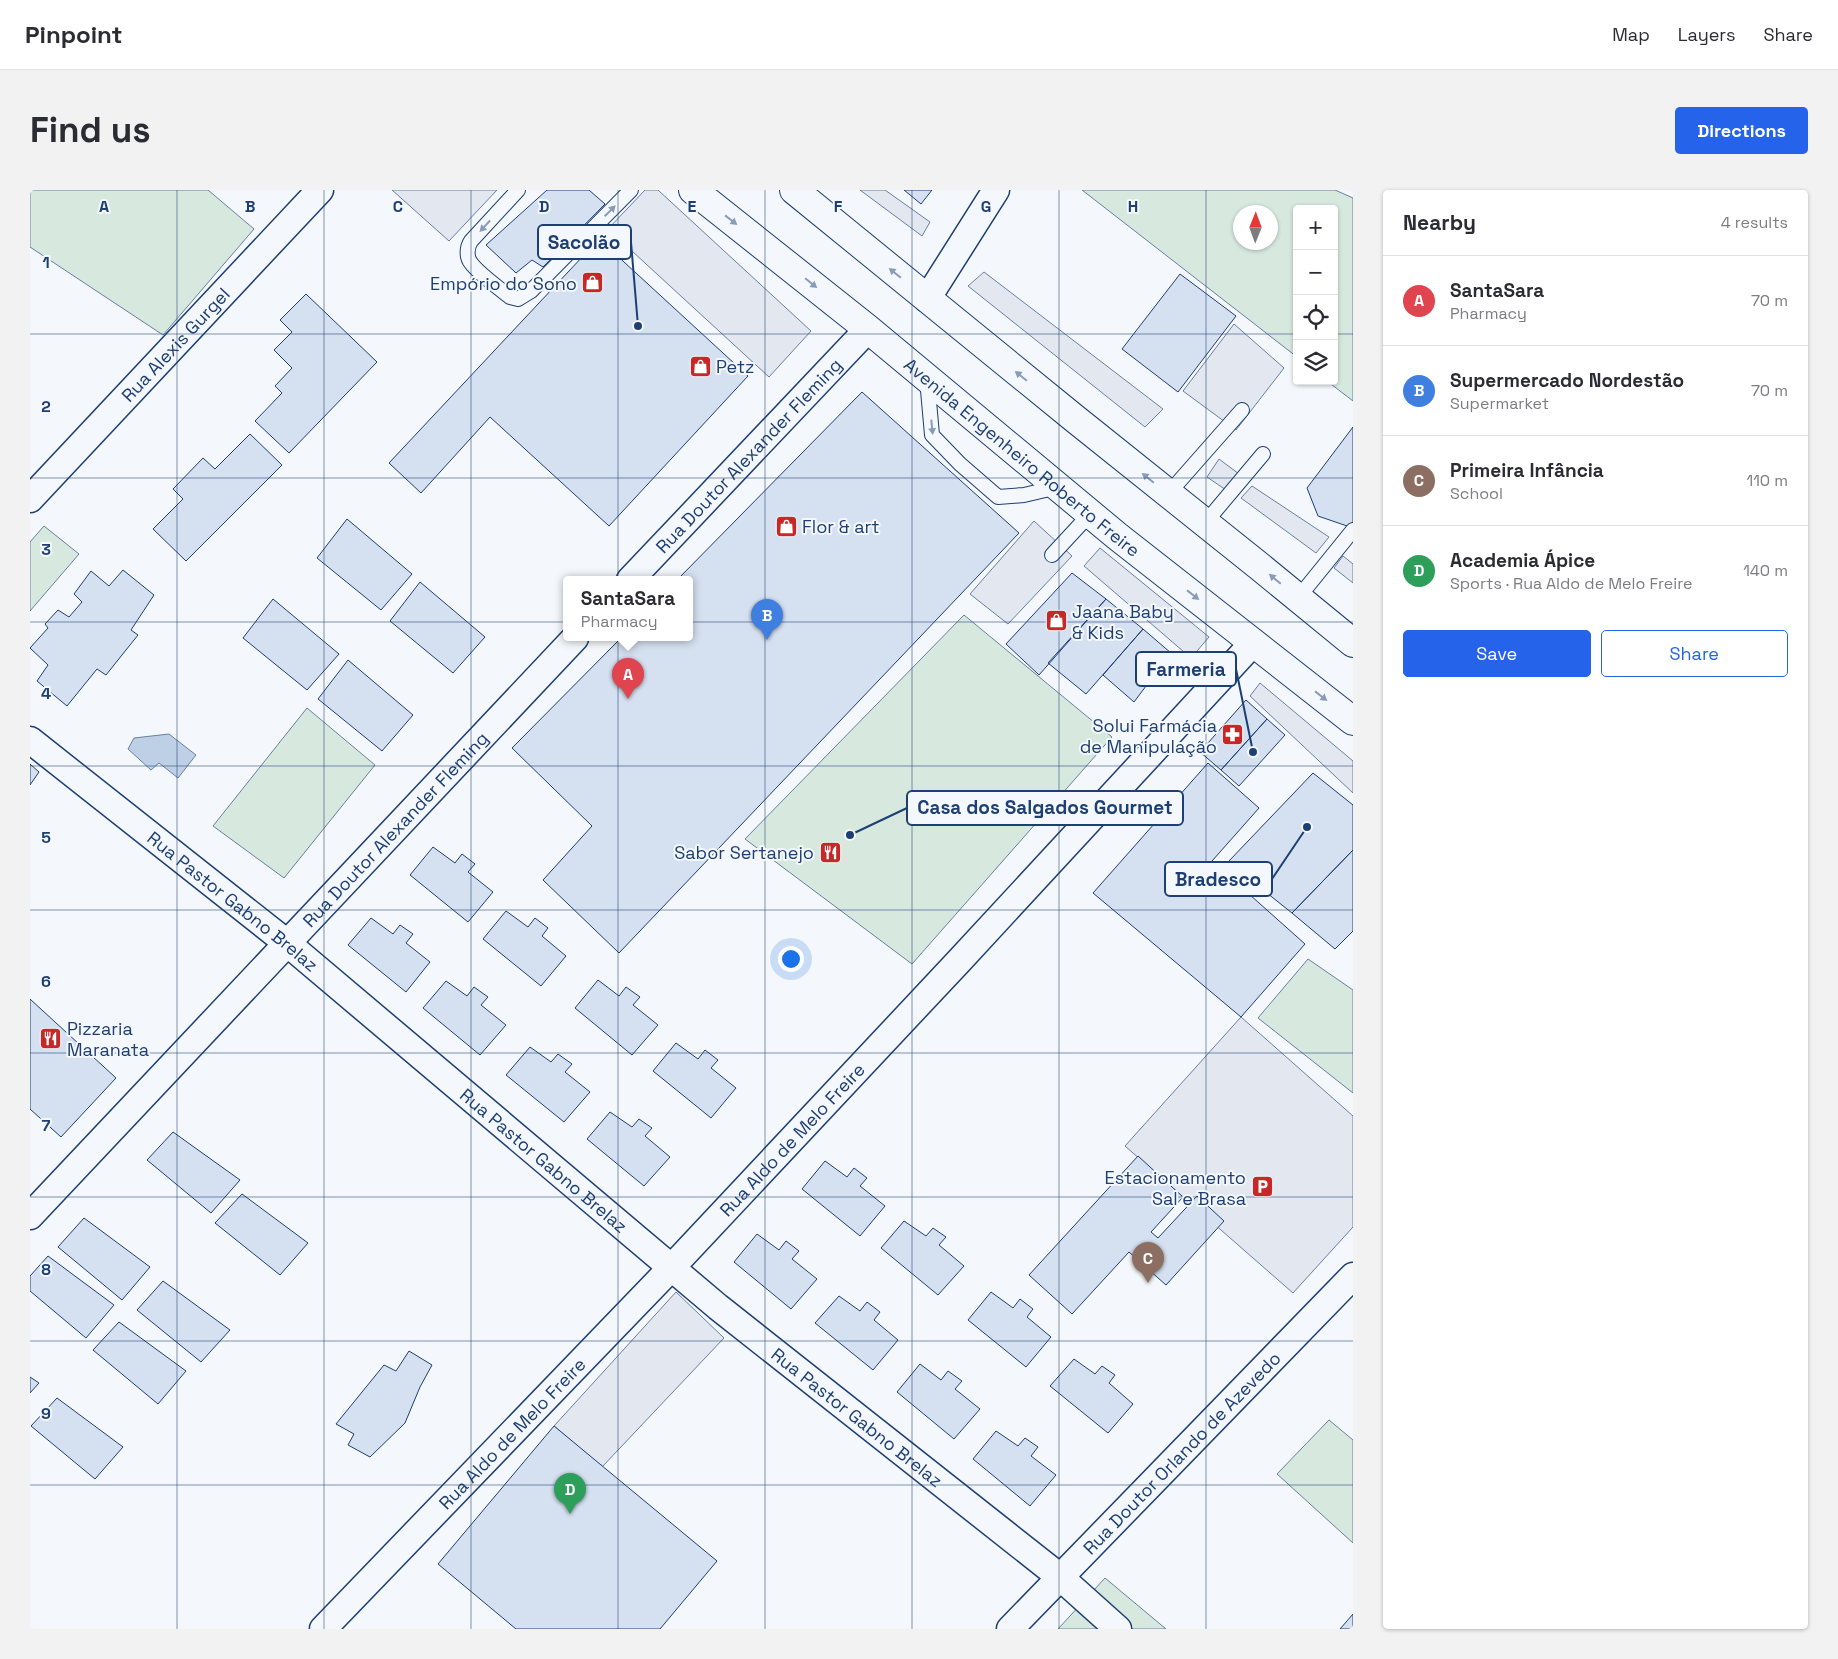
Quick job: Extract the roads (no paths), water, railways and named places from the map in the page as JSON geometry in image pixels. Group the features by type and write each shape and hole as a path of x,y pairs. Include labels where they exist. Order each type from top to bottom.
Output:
{"main road":[{"name":"Avenida Engenheiro Roberto Freire","path":"693,190 927,378 1090,514 1353,721"},
{"path":"794,190 1353,643"}],"street":[{"name":"Rua Alexis Gurgel","path":"30,498 320,190"},
{"path":"928,299 996,190"},
{"name":"Rua Doutor Alexander Fleming","path":"634,576 868,330"},
{"name":"Rua Doutor Alexander Fleming","path":"30,1216 572,641"},
{"name":"Rua Aldo de Melo Freire","path":"323,1629 672,1267 967,953 1253,643"},
{"name":"Rua Pastor Gabno Brelaz","path":"30,740 287,943 718,1306 1060,1577 1118,1629"},
{"name":"Rua Doutor Orlando de Azevedo","path":"1010,1629 1353,1276"}],"lane":[{"path":"518,190 471,240 468,246 470,262 510,298 518,299 531,291 630,190"},
{"path":"927,378 932,435 960,464 998,497 1024,495 1058,487"},
{"path":"1168,494 1242,410"},
{"path":"1205,523 1263,454"},
{"path":"1052,555 1090,514"},
{"path":"1298,598 1353,530"}],"water":[{"path":"169,734 196,755 178,778 159,763 151,770 128,749 134,738"}],"place":[{"name":"Empório do Sono","path":"593,283"},
{"name":"Sacolão","path":"638,326"},
{"name":"Petz","path":"700,366"},
{"name":"Flor & art","path":"786,526"},
{"name":"Jaana Baby & Kids","path":"1056,621"},
{"name":"Supermercado Nordestão","path":"767,640"},
{"name":"SantaSara","path":"628,699"},
{"name":"Solui Farmácia de Manipulação","path":"1233,735"},
{"name":"Farmeria","path":"1253,752"},
{"name":"Bradesco","path":"1307,827"},
{"name":"Casa dos Salgados Gourmet","path":"850,835"},
{"name":"Sabor Sertanejo","path":"830,852"},
{"name":"Pizzaria Maranata","path":"51,1038"},
{"name":"Estacionamento Sal e Brasa","path":"1262,1187"},
{"name":"Primeira Infância","path":"1148,1283"},
{"name":"Academia Ápice","path":"570,1514"}]}
